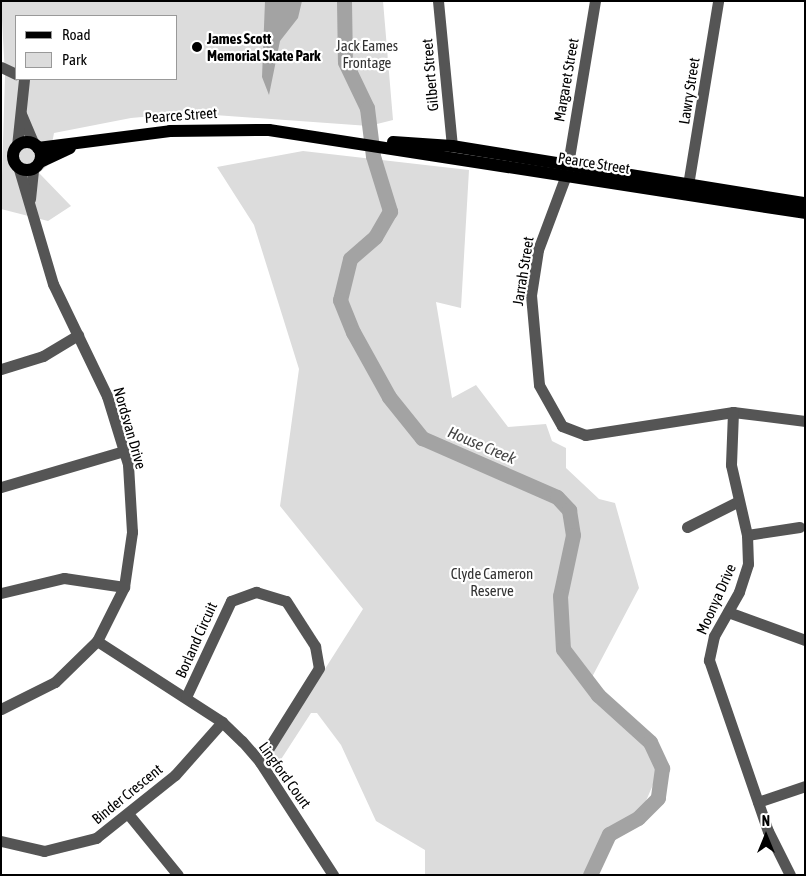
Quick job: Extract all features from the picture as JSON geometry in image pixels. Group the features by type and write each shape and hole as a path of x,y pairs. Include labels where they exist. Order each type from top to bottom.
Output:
{"main road":[{"name":"Pearce Street","path":"10,151 36,146 77,145 213,128 453,150 805,213"},
{"name":"Pearce Street","path":"37,166 77,145"},
{"path":"1,164 17,167 37,166 36,146"},
{"path":"10,151 17,167"},
{"name":"Pearce Street","path":"567,169 805,202"}],"street":[{"name":"Gilbert Street","path":"438,1 453,150"},
{"name":"Margaret Street","path":"567,169 595,1"},
{"name":"Lawry Street","path":"688,185 718,1"},
{"path":"1,67 15,74"},
{"path":"10,151 21,112 24,80"},
{"path":"21,112 36,146"},
{"name":"Nordsvan Drive","path":"30,201 37,166"},
{"name":"Nordsvan Drive","path":"1,709 55,682 97,641 124,587 132,514 124,451 108,396 53,284 30,201 17,167"},
{"name":"Jarrah Street","path":"567,169 538,250 531,295 540,375 549,402 562,426 573,433 625,429 733,412 805,420"},
{"path":"1,369 44,356 78,335"},
{"name":"Moonya Drive","path":"733,412 731,465 737,502 747,535 748,564 728,612 714,636 709,660 758,802 790,875"},
{"path":"1,487 124,451"},
{"path":"687,527 737,502"},
{"path":"747,535 799,527"},
{"path":"1,593 64,578 124,587"},
{"name":"Borland Circuit","path":"186,698 231,601 256,592 286,601 316,646 319,668 260,762"},
{"path":"728,612 805,640"},
{"name":"Lingford Court","path":"97,641 222,722 260,762 333,875"},
{"name":"Binder Crescent","path":"1,841 27,849 64,848 96,838 129,815 175,775 222,722"},
{"path":"758,802 805,786"},
{"path":"129,815 178,875"}],"green space":[{"name":"Jack Eames Frontage","path":"1,1 383,1 393,120 369,126 187,113 131,118 54,133 48,165 39,173 71,206 48,221 1,209 5,75"},
{"name":"Clyde Cameron Reserve","path":"303,151 469,170 461,308 436,302 452,398 476,385 508,427 546,424 552,441 566,448 566,468 599,499 615,503 639,588 591,679 656,760 659,771 642,810 611,838 588,875 425,875 425,850 376,821 341,745 317,713 311,713 278,764 271,754 363,609 280,506 299,369 254,225 217,167"}],"shaded area":[{"path":"265,1 302,1 298,18 280,41 269,95 262,77"}],"waterway":[{"name":"House Creek","path":"344,1 345,62 367,108 373,156 390,211 375,237 350,259 340,300 353,332 389,397 422,438 557,497 569,510 573,535 560,596 563,649 598,695 650,742 662,768 658,798 638,818 609,834 590,875"}],"place":[{"name":"James Scott Memorial Skate Park","path":"197,47"}]}
